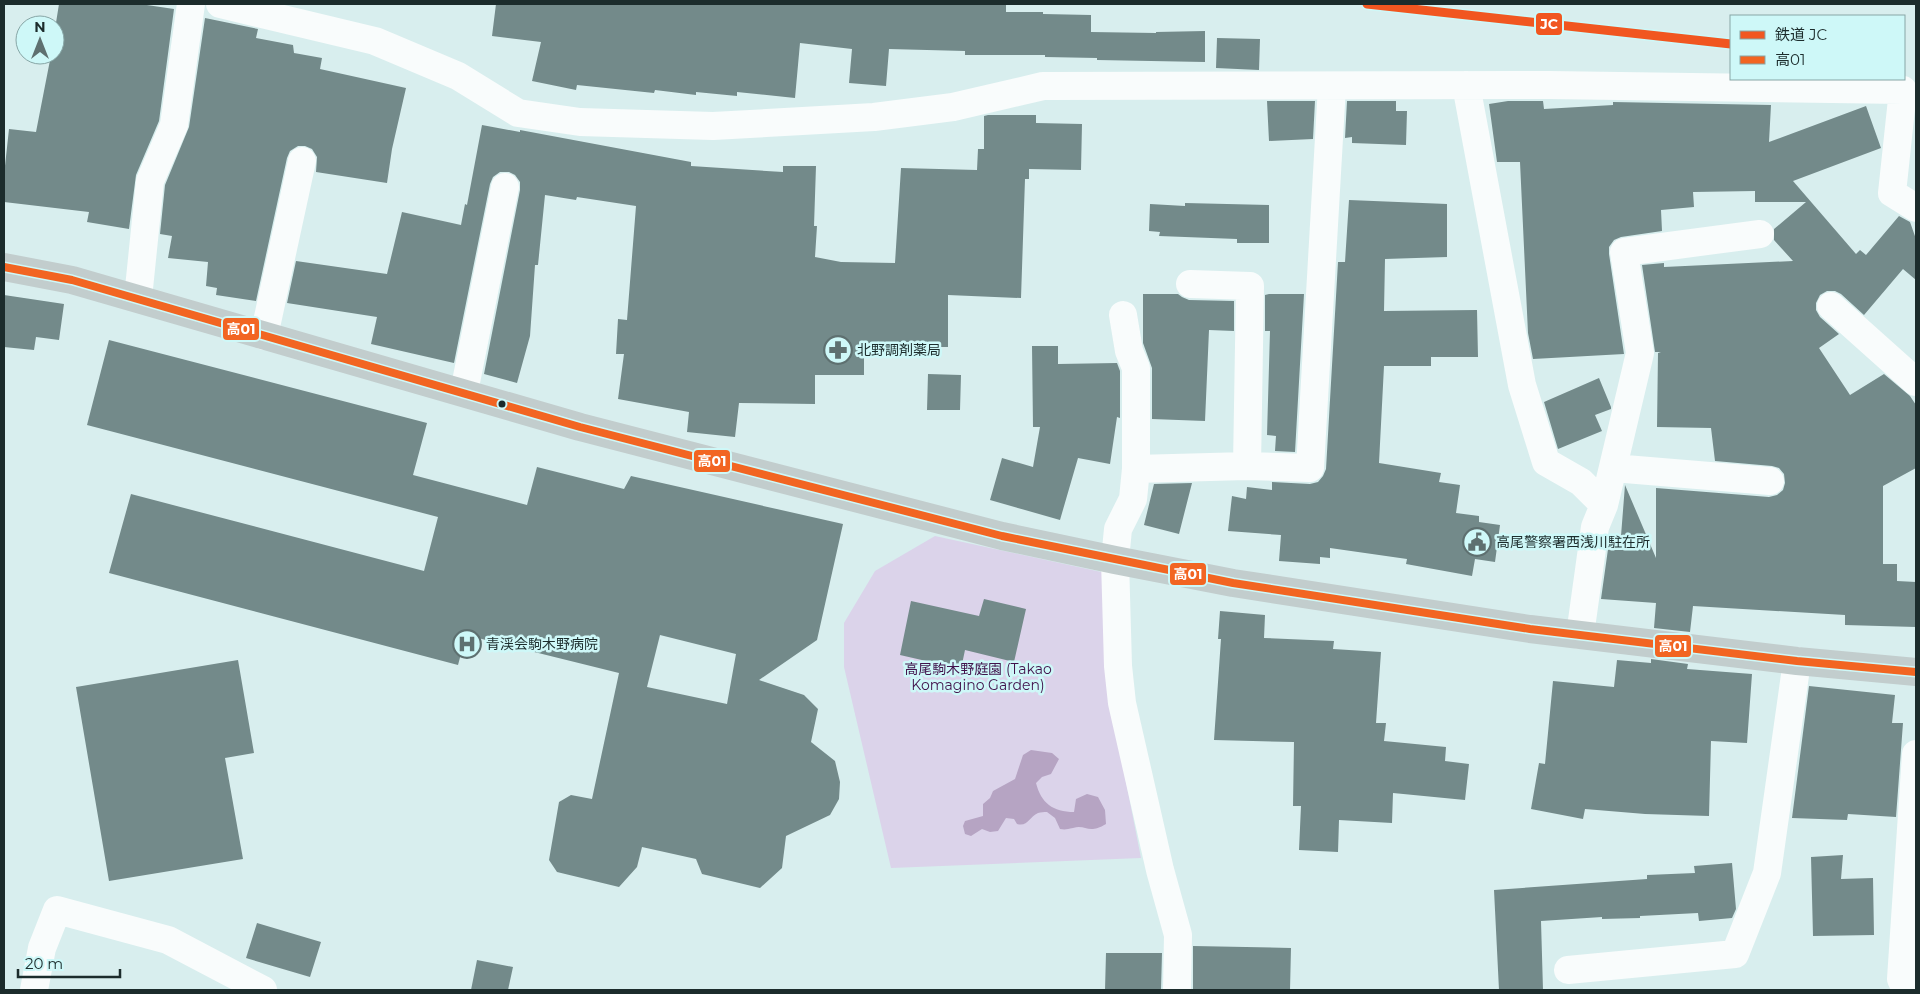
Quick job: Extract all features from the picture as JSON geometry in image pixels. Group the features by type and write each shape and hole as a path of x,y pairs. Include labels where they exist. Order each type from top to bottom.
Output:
{"main road":[{"path":"4,267 72,280 138,298 264,336 609,434 1002,536 1115,560 1233,583 1580,635 1796,661 1916,672"}],"street":[{"path":"138,298 150,181 174,125 191,4"},
{"path":"220,4 375,41 458,76 518,112 580,122 713,126 874,117 953,107 1043,86 1466,85 1903,90 1892,193 1916,208"},
{"path":"1466,85 1522,385 1546,462 1581,482 1604,506"},
{"path":"1136,469 1247,466 1310,468 1332,86"},
{"path":"264,336 302,161"},
{"path":"464,392 505,187"},
{"path":"1580,635 1596,527 1604,506 1640,353 1624,252 1760,234"},
{"path":"1190,284 1250,286 1247,466"},
{"path":"1831,306 1916,382"},
{"path":"1123,315 1129,352 1136,368 1136,469 1133,499 1118,529 1115,560 1116,643 1122,703 1160,870 1178,935 1177,990"},
{"path":"1613,468 1770,481"},
{"path":"1568,970 1735,954 1767,873 1796,661"},
{"path":"1906,990 1901,979 1916,754"},
{"path":"34,990 42,948 57,910 168,940 263,990"}],"green space":[{"name":"高尾駒木野庭園 (Takao Komagino Garden)","path":"935,536 1106,573 1110,701 1141,858 891,868 844,667 844,623 875,571"}],"shaded area":[{"path":"1031,750 1052,753 1059,759 1051,774 1042,777 1036,783 1041,796 1049,805 1067,812 1074,812 1076,799 1087,794 1098,797 1105,810 1106,824 1095,829 1077,827 1060,829 1055,818 1047,812 1042,812 1021,825 1017,824 1014,819 1006,818 998,831 990,832 982,829 971,836 965,834 963,826 965,821 983,816 983,804 990,798 993,791 1015,779 1023,755"}],"building":[{"path":"59,4 140,4 174,9 159,121 136,175 129,229 87,222 89,212 4,202 4,175 9,129 36,132 49,65 65,65 65,15 57,15"},
{"path":"496,4 1006,4 1006,12 1091,15 1091,32 1156,33 1205,31 1205,62 1097,60 1097,58 1045,57 1045,55 965,55 965,51 889,49 886,86 849,83 852,49 800,43 795,98 737,92 737,96 696,92 696,95 655,90 654,93 577,85 576,90 532,81 541,42 492,36"},
{"path":"205,18 258,29 256,38 293,45 294,53 322,58 320,69 406,88 392,149 387,183 316,172 317,157 312,149 298,146 290,151 256,301 216,295 217,288 206,286 208,262 168,258 172,236 160,234 165,185 189,127"},
{"path":"1217,38 1260,39 1259,70 1216,68"},
{"path":"1267,101 1315,101 1313,139 1269,141"},
{"path":"1347,101 1396,101 1396,111 1407,111 1406,145 1352,143 1352,137 1345,138"},
{"path":"1508,101 1543,101 1544,109 1613,105 1613,102 1771,105 1769,142 1866,106 1881,148 1793,181 1856,254 1860,250 1866,255 1899,216 1910,222 1916,239 1916,280 1903,269 1864,315 1841,294 1835,291 1827,291 1820,295 1816,303 1816,310 1820,317 1839,334 1819,348 1850,395 1884,374 1910,396 1916,405 1916,468 1883,486 1883,564 1897,564 1897,581 1916,582 1916,627 1845,625 1845,615 1693,606 1690,632 1654,628 1656,603 1601,599 1610,535 1621,536 1625,485 1656,558 1656,488 1769,497 1777,495 1783,490 1785,483 1784,474 1779,468 1715,461 1711,428 1657,427 1658,353 1661,352 1655,352 1642,265 1664,263 1664,267 1793,261 1774,240 1774,229 1806,202 1755,202 1755,191 1693,192 1694,207 1661,210 1662,231 1621,237 1614,240 1609,247 1624,354 1533,359 1528,333 1520,162 1497,162 1489,104"},
{"path":"1036,115 1036,123 1082,124 1081,170 1029,169 1029,179 1025,179 1021,298 948,295 948,347 864,347 864,375 815,375 815,404 739,403 735,437 687,432 689,412 618,399 624,354 616,354 618,319 627,320 636,206 577,197 576,200 545,195 538,265 535,265 530,336 517,383 484,374 520,190 520,182 515,175 509,172 500,172 493,177 490,184 454,363 371,344 377,317 287,303 296,261 387,274 402,212 461,225 465,204 467,205 482,125 520,132 520,130 691,162 691,166 783,172 783,166 816,166 814,226 817,226 815,257 841,262 895,263 901,168 977,170 978,149 984,149 984,116"},
{"path":"1349,200 1447,204 1447,257 1385,259 1384,311 1477,310 1478,357 1431,357 1431,366 1384,366 1379,463 1441,473 1439,482 1460,485 1456,513 1479,516 1479,522 1500,525 1495,562 1475,559 1472,576 1406,564 1407,559 1330,548 1330,558 1320,557 1320,564 1279,561 1281,535 1228,531 1232,496 1246,499 1247,487 1272,490 1272,482 1310,484 1318,482 1326,469 1338,262 1345,262"},
{"path":"1185,203 1269,205 1269,243 1237,243 1237,239 1159,236 1160,232 1149,231 1150,204 1185,206"},
{"path":"1143,294 1178,294 1189,300 1234,301 1234,331 1209,330 1205,421 1152,419 1152,368 1143,343"},
{"path":"1304,294 1295,452 1275,451 1276,436 1267,435 1270,331 1265,331 1265,295"},
{"path":"4,295 64,304 59,340 36,337 34,350 4,347"},
{"path":"109,340 427,423 413,475 527,505 537,467 624,489 631,476 843,524 817,640 759,680 804,695 818,709 811,742 835,761 840,782 839,799 830,815 786,836 782,868 760,888 702,874 696,859 642,847 637,867 619,887 557,872 549,860 559,802 571,795 592,799 619,673 466,635 458,665 109,573 131,494 424,571 438,517 87,425","holes":["660,635 736,654 727,704 647,687"]},
{"path":"1032,346 1058,346 1058,364 1117,363 1120,371 1120,418 1117,417 1110,464 1078,458 1060,520 990,500 1002,458 1033,467 1040,427 1033,427"},
{"path":"928,374 961,375 960,410 927,410"},
{"path":"1599,378 1611,407 1611,409 1595,415 1602,431 1558,449 1544,402"},
{"path":"1192,483 1179,534 1144,525 1154,484"},
{"path":"984,599 1026,609 1014,662 965,650 961,669 900,655 911,601 979,616"},
{"path":"1220,611 1265,615 1264,638 1334,641 1333,649 1381,652 1376,723 1386,723 1384,741 1446,747 1445,761 1469,764 1465,800 1393,793 1392,823 1339,820 1338,852 1299,850 1301,806 1293,806 1294,742 1214,740 1221,639 1218,639"},
{"path":"1651,659 1688,664 1687,669 1752,674 1747,743 1711,741 1709,816 1645,814 1585,809 1583,819 1531,809 1539,763 1545,764 1553,681 1614,687 1617,660 1651,663"},
{"path":"238,660 254,753 225,758 243,859 109,881 76,687"},
{"path":"1809,686 1895,695 1892,723 1903,723 1896,817 1848,814 1847,820 1792,818"},
{"path":"1843,855 1841,879 1873,878 1874,935 1813,936 1811,857"},
{"path":"1732,863 1736,909 1732,918 1699,921 1698,913 1640,916 1640,918 1602,919 1602,917 1541,921 1543,990 1499,990 1494,890 1647,879 1647,875 1695,873 1694,866"},
{"path":"257,923 321,942 310,977 246,958"},
{"path":"1193,946 1291,948 1290,990 1193,990"},
{"path":"1106,953 1162,953 1161,990 1105,990"},
{"path":"477,960 513,967 508,990 471,990"}],"rail line":[{"name":"JC","path":"1367,4 1730,44"}],"transit line":[{"name":"高01","path":"4,267 72,280 580,427 1002,536 1233,583 1530,629 1797,661 1916,672"}],"place":[{"name":"北野調剤薬局","path":"838,350"},
{"name":"高尾警察署西浅川駐在所","path":"1477,542"},
{"name":"青渓会駒木野病院","path":"467,644"}]}
